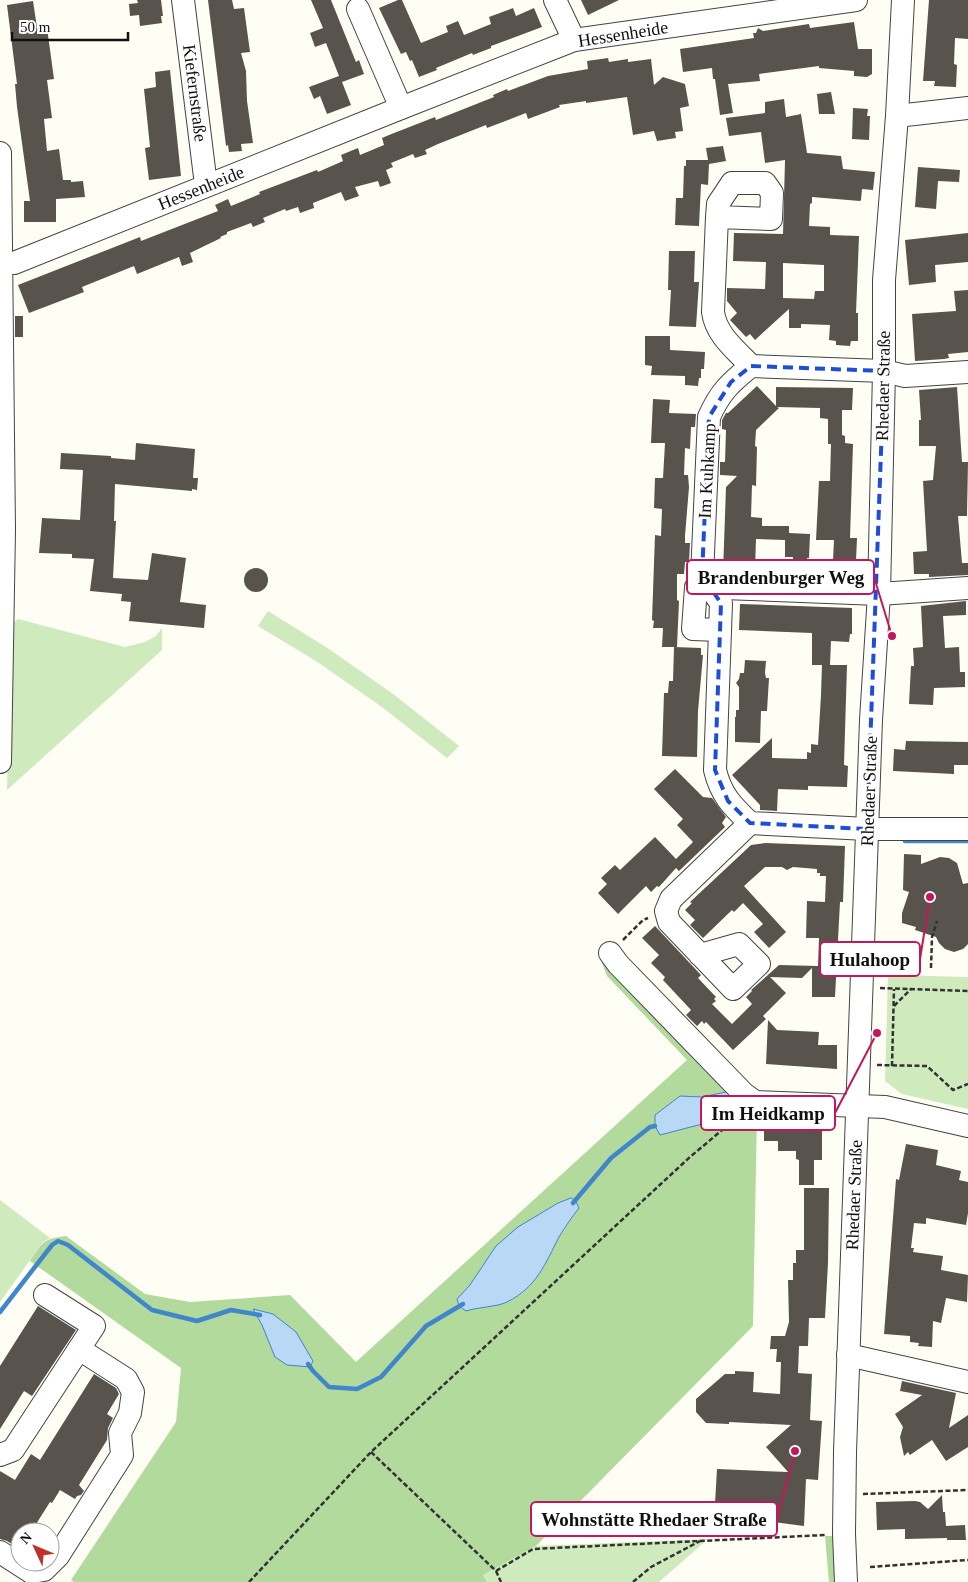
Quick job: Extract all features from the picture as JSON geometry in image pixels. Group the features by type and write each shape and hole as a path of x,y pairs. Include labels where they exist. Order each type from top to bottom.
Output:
{"street":[{"name":"Kiefernstraße","path":"184,0 206,186"},
{"path":"555,0 574,40"},
{"name":"Hessenheide","path":"1,263 14,263 574,40 748,7 856,0"},
{"name":"Rhedaer Straße","path":"846,1582 844,1494 848,1355 871,720 879,594 884,280 897,116 903,0"},
{"path":"358,9 401,108"},
{"path":"897,116 968,108"},
{"path":"0,153 1,483 4,530 0,762"},
{"path":"718,216 714,322 719,332 751,366 884,371 905,376 968,372"},
{"name":"Im Kuhkamp","path":"711,588 702,576 709,417 717,399 731,382 751,366"},
{"path":"968,588 879,594 696,587 693,629 719,630 715,770 719,785 728,801 750,823 867,829 968,829"},
{"path":"700,955 668,922 666,911 671,899 750,823"},
{"path":"610,953 618,964 744,1094 755,1102 885,1107 968,1126"},
{"path":"0,1455 13,1450 94,1326 45,1295"},
{"path":"0,1552 31,1572 43,1576 58,1556 122,1455 120,1433 130,1413 133,1392 126,1379 79,1349"},
{"path":"848,1355 968,1382"}],"path":[{"path":"610,953 644,920 666,911"},
{"path":"930,968 932,937 937,921"},
{"path":"862,987 968,991"},
{"path":"892,1066 894,988"},
{"path":"893,1008 911,989"},
{"path":"859,1065 927,1066 953,1090 968,1084"},
{"path":"249,1582 371,1452 690,1157 755,1102"},
{"path":"371,1452 496,1571 502,1582"},
{"path":"844,1494 968,1490"},
{"path":"496,1571 534,1549 844,1534"},
{"path":"633,1582 651,1567 701,1540"},
{"path":"870,1567 968,1560"}],"highlighted area":[{"path":"751,366 884,371 867,829 750,823 728,801 715,770 721,603 702,576 709,417 731,382"}],"green space":[{"path":"268,611 329,649 393,694 459,746 447,758 382,707 316,661 258,626"},
{"path":"18,619 125,647 145,642 156,636 162,628 162,650 7,790 11,625"},
{"path":"600,958 615,968 757,1113 753,1326 536,1546 483,1575 487,1582 74,1582 71,1580 176,1422 181,1368 30,1261 41,1246 52,1238 66,1236 145,1294 190,1302 290,1295 356,1362 687,1060 607,976"},
{"path":"888,975 968,977 968,1109 902,1094 885,1081"},
{"path":"0,1200 50,1238 43,1242 0,1302"},
{"path":"825,1536 836,1536 838,1582 829,1582"},
{"path":"708,1539 659,1582 487,1582 483,1575 536,1546"}],"water":[{"path":"726,1092 731,1094 732,1115 720,1125 706,1123 660,1135 655,1126 655,1115 680,1096 702,1097"},
{"path":"571,1198 575,1200 579,1208 559,1237 539,1274 526,1289 507,1302 498,1305 466,1311 459,1306 457,1299 470,1285 496,1246 518,1227 558,1203"},
{"path":"253,1309 273,1314 296,1332 313,1361 310,1367 287,1365 275,1357 262,1325"}],"building":[{"path":"137,0 161,0 162,23 140,26 139,15 130,16 129,4 138,3"},
{"path":"208,0 232,0 234,9 244,8 250,52 241,53 246,71 247,101 253,143 241,144 242,151 229,152 228,145 226,146"},
{"path":"311,0 331,0 356,62 359,60 364,74 342,82 351,105 327,114 320,96 314,99 309,87 339,76 326,43 315,47 310,33 323,28"},
{"path":"402,0 421,43 448,32 446,26 458,21 464,35 491,24 489,17 513,8 516,16 534,8 542,27 491,46 491,48 473,55 472,53 419,77 412,60 410,61 406,52 401,54 379,8"},
{"path":"581,0 619,0 588,15"},
{"path":"929,0 968,0 968,39 955,38 954,64 957,65 956,87 934,86 935,81 923,81"},
{"path":"33,1 38,34 47,28 54,79 47,80 52,118 44,119 47,151 59,149 63,180 71,180 71,182 83,181 85,197 56,199 56,222 24,222 24,201 30,201 17,107 15,84 17,84 7,5"},
{"path":"854,22 858,49 872,49 872,74 867,77 854,76 854,71 819,68 819,66 759,74 760,81 728,84 733,113 720,115 712,68 683,72 680,49 754,38 753,33 756,33 758,28 763,31 809,24 810,28"},
{"path":"608,58 609,62 628,59 628,62 651,59 654,85 663,77 685,84 689,106 680,108 683,131 675,132 676,138 657,141 654,131 633,135 627,97 559,105 560,107 528,119 526,113 487,128 486,125 438,144 425,150 427,154 415,158 413,154 391,163 393,167 386,170 391,183 380,187 378,181 355,187 359,196 345,201 341,192 313,203 314,208 300,213 298,207 286,211 285,209 263,218 265,222 253,227 251,223 227,232 221,238 190,253 193,262 182,266 179,257 137,274 134,266 82,287 84,292 29,313 18,285 140,237 141,241 218,211 215,205 228,199 231,206 260,194 259,192 317,170 318,172 343,161 341,155 358,148 360,155 384,145 382,138 435,117 436,120 494,97 493,95 507,89 508,91 548,76 588,69 587,61"},
{"path":"170,70 181,176 149,180 145,148 150,147 144,89 156,87 155,72"},
{"path":"831,92 835,114 819,114 817,94"},
{"path":"784,99 786,117 801,114 807,153 841,156 843,169 875,172 873,190 862,189 860,201 812,197 812,203 810,204 809,226 830,227 830,235 859,236 856,313 858,313 858,341 851,341 850,346 836,345 836,341 829,340 830,325 801,324 801,328 789,328 789,309 755,340 750,334 746,337 730,320 737,313 727,301 727,288 765,289 766,262 733,261 734,233 783,234 785,160 765,163 761,132 729,136 726,118 765,113 765,102","holes":["783,263 824,265 824,291 815,291 814,299 783,298"]},
{"path":"853,108 868,109 867,116 870,116 869,140 852,139"},
{"path":"723,146 726,161 709,164 708,185 701,184 699,226 675,225 676,198 683,198 684,166 686,166 686,160 708,160 706,148"},
{"path":"918,167 960,170 959,182 938,181 936,209 915,207"},
{"path":"968,233 968,262 935,265 936,282 909,285 905,240"},
{"path":"669,251 695,251 694,282 699,282 696,327 669,326 671,290 668,290"},
{"path":"968,290 968,352 948,354 949,358 944,359 915,361 912,314 956,311 954,291"},
{"path":"15,316 23,316 23,337 15,337"},
{"path":"645,336 670,336 670,350 705,352 704,369 701,369 701,378 699,378 698,386 685,385 685,376 651,375 652,366 645,365"},
{"path":"757,386 776,406 776,387 853,388 852,410 842,410 842,435 845,436 845,443 853,444 850,538 857,538 856,561 833,560 834,540 816,540 819,481 830,481 831,444 828,444 828,419 820,418 820,408 777,407 779,408 756,430 756,486 752,485 751,517 762,518 762,526 789,526 789,533 810,534 807,566 793,566 793,557 785,557 785,540 756,539 755,570 748,570 748,573 744,573 744,576 727,575 727,572 723,572 726,487 737,476 720,475 720,462 725,462 726,430 722,429 722,420 726,413"},
{"path":"957,387 962,462 968,462 967,516 958,516 962,563 968,563 968,575 929,577 929,574 914,574 913,552 927,551 923,481 933,480 936,446 919,446 919,420 921,420 919,390"},
{"path":"653,399 670,400 669,413 696,414 695,427 691,427 690,449 685,448 684,475 688,475 689,487 685,543 690,543 689,562 685,562 684,574 677,574 677,600 679,601 677,647 662,647 663,628 653,628 654,621 652,620 655,535 661,536 662,509 654,508 655,478 663,478 665,443 651,443"},
{"path":"136,443 195,449 193,478 198,478 197,490 115,484 114,521 116,521 113,578 148,580 152,553 186,558 180,602 206,605 204,628 129,621 131,602 121,601 122,594 90,591 94,559 72,558 72,554 39,553 42,518 80,520 83,470 60,469 61,453 111,456 111,458 135,460"},
{"path":"256,568 261,569 267,575 267,585 261,591 256,592 251,591 245,585 244,580 245,575 251,569"},
{"path":"966,601 966,615 943,616 945,648 959,647 960,672 965,672 965,687 934,688 933,705 909,704 911,666 914,666 913,648 923,647 921,606"},
{"path":"740,604 852,608 852,634 850,634 849,642 831,641 830,665 847,665 844,765 848,766 847,787 808,786 808,790 778,789 777,811 760,810 760,805 732,775 772,738 772,758 807,759 807,752 811,753 811,744 818,745 821,695 822,665 812,665 812,633 739,630"},
{"path":"674,647 701,648 701,655 703,655 698,711 697,757 662,756 664,693 668,693 669,681 673,681"},
{"path":"745,660 766,661 765,673 766,678 769,678 767,711 761,711 760,743 735,742 735,717 736,710 739,710 739,687 736,683 740,673 744,673"},
{"path":"906,741 968,742 968,765 954,765 954,774 893,771 894,749 905,750"},
{"path":"675,769 703,797 712,798 726,817 722,823 725,827 679,871 676,868 659,887 657,886 651,892 646,886 618,914 598,893 607,884 601,878 615,865 620,870 655,837 676,859 693,842 677,825 683,819 654,789"},
{"path":"765,843 845,846 843,902 840,902 835,997 812,997 812,968 802,978 770,977 786,993 763,1016 766,1019 733,1050 706,1022 704,1024 702,1021 697,1026 686,1015 691,1010 663,980 665,977 651,963 659,955 642,938 655,926 701,975 698,978 716,997 714,999 716,1001 712,1004 732,1024 752,1004 746,997 751,990 779,965 818,966 819,938 806,938 807,901 825,902 826,876 820,876 820,873 817,873 817,869 793,867 787,870 782,867 765,867 744,886 786,932 769,948 754,932 763,924 743,903 734,912 732,910 703,938 690,925 695,920 685,910 692,903 690,902 751,845"},
{"path":"904,854 921,855 921,864 940,857 949,858 957,863 963,884 968,883 968,944 963,949 954,952 945,949 936,937 915,930 916,927 902,923 902,913 909,892 903,890"},
{"path":"768,1020 777,1030 819,1032 818,1045 837,1045 837,1069 766,1064"},
{"path":"764,1126 822,1128 822,1160 814,1160 814,1185 799,1185 799,1160 796,1159 796,1151 778,1151 778,1141 764,1141"},
{"path":"906,1144 938,1150 936,1165 961,1171 959,1180 968,1182 966,1225 926,1218 926,1224 914,1223 911,1248 914,1248 913,1252 943,1256 941,1270 968,1275 967,1302 946,1298 941,1323 933,1321 932,1347 918,1346 919,1343 910,1342 910,1336 884,1334 896,1179 899,1180"},
{"path":"804,1188 829,1188 825,1318 809,1318 808,1346 799,1346 798,1373 812,1374 810,1420 822,1421 818,1480 806,1479 804,1526 773,1522 774,1503 747,1501 746,1521 714,1521 717,1469 788,1472 766,1447 791,1425 729,1422 729,1424 706,1423 696,1412 696,1399 725,1374 735,1374 735,1371 754,1372 753,1392 780,1394 781,1362 776,1362 777,1349 770,1349 771,1336 785,1336 789,1322 788,1280 793,1280 793,1263 796,1263 796,1250 804,1250"},
{"path":"38,1306 76,1330 32,1396 24,1391 0,1429 0,1366"},
{"path":"94,1374 116,1388 119,1394 107,1414 113,1418 108,1428 107,1440 79,1485 84,1491 81,1495 75,1499 60,1490 37,1522 10,1522 10,1543 0,1539 0,1471 15,1480 31,1454 40,1460"},
{"path":"902,1381 956,1393 949,1428 968,1415 968,1447 946,1461 932,1440 910,1455 908,1452 904,1456 900,1437 903,1427 895,1414 922,1395 900,1391"},
{"path":"942,1495 946,1526 965,1525 966,1540 947,1540 947,1538 905,1539 905,1529 877,1530 876,1502 915,1501 920,1502 928,1509"}],"waterway":[{"path":"905,841 968,841"},
{"path":"573,1203 611,1158 650,1127 655,1126"},
{"path":"0,1312 52,1245 58,1241 68,1245 152,1310 197,1321 231,1310 260,1315"},
{"path":"308,1364 329,1387 357,1389 381,1377 426,1326 463,1304"}],"place":[{"name":"Brandenburger Weg","path":"892,636"},
{"name":"Hulahoop","path":"930,897"},
{"name":"Im Heidkamp","path":"877,1033"},
{"name":"Wohnstätte Rhedaer Straße","path":"795,1451"}]}
